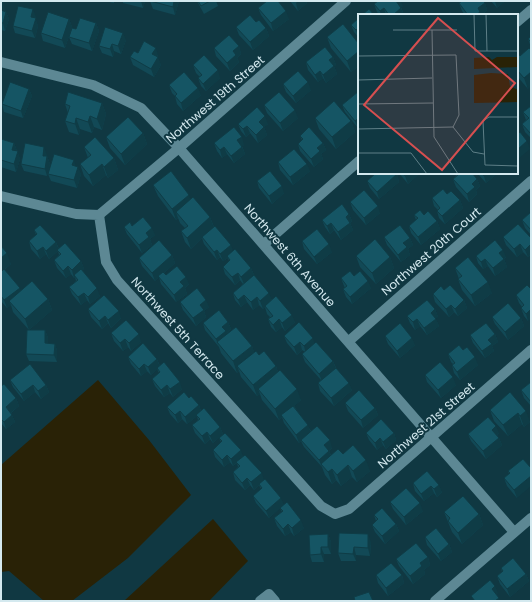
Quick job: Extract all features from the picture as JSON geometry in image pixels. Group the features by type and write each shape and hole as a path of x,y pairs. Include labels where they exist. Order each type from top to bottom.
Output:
{"street":[{"name":"Northwest 19th Street","path":"99,215 179,148 346,1"},
{"path":"518,21 531,10"},
{"name":"Northwest 6th Avenue","path":"1,62 93,85 141,108 179,148 264,244 514,532"},
{"path":"264,244 358,162"},
{"name":"Northwest 20th Court","path":"348,341 531,181"},
{"path":"1,196 76,214 99,215"},
{"name":"Northwest 5th Terrace","path":"99,215 106,262 117,280 321,506 335,514"},
{"name":"Northwest 21st Street","path":"335,514 350,508 531,350"},
{"path":"435,601 531,518"},
{"path":"260,601 269,594 275,601"}],"shaded area":[{"path":"98,380 149,440 191,495 128,558 72,601 44,601 9,571 1,572 1,465"},
{"path":"213,519 248,561 209,601 124,601"}],"building":[{"path":"150,1 174,1 173,7"},
{"path":"198,1 210,1 201,6"},
{"path":"267,1 278,1 286,11 271,23 258,8"},
{"path":"378,1 396,1 401,8 394,14 388,14 384,8 380,11 374,4"},
{"path":"462,1 483,1 485,3 478,8 480,12 477,14 467,14 459,3"},
{"path":"18,6 33,9 31,17 36,18 32,31 13,26"},
{"path":"369,9 373,14 363,14"},
{"path":"1,10 6,12 3,23 1,23"},
{"path":"48,12 69,19 62,40 41,33"},
{"path":"250,15 256,22 259,20 266,28 250,42 236,27"},
{"path":"80,18 96,23 89,43 69,37 72,28 76,29"},
{"path":"358,19 358,28 356,30 351,25"},
{"path":"343,24 358,43 358,52 347,61 327,37"},
{"path":"105,27 123,33 118,46 112,44 110,49 99,46"},
{"path":"229,35 239,46 233,51 236,55 227,63 214,48"},
{"path":"144,41 156,48 152,54 158,57 151,69 130,57 134,51 138,53"},
{"path":"325,47 333,57 329,60 334,66 323,75 320,71 315,75 306,62"},
{"path":"529,48 531,50 531,72 524,78 518,71 518,53 520,56"},
{"path":"204,55 218,70 203,84 198,78 202,75 193,65"},
{"path":"298,71 308,82 293,96 283,84"},
{"path":"184,72 198,88 181,103 175,96 177,94 169,85"},
{"path":"10,82 29,89 21,111 2,104"},
{"path":"68,92 102,103 97,119 90,116 88,122 76,118 75,124 65,121 70,106 65,104"},
{"path":"279,92 295,110 280,123 264,105"},
{"path":"358,92 358,119 355,121 342,105"},
{"path":"334,101 351,121 332,137 315,118"},
{"path":"531,106 531,134 522,124 529,118 523,112"},
{"path":"257,107 265,116 259,122 264,127 256,135 247,126 243,129 238,124"},
{"path":"128,117 143,133 121,154 106,137"},
{"path":"234,127 242,137 237,140 242,147 231,156 224,147 220,150 214,143"},
{"path":"309,127 323,143 317,148 320,151 311,159 298,144 303,139 300,136"},
{"path":"520,132 527,141 518,149 518,134"},
{"path":"95,137 114,158 104,167 102,164 89,175 80,164 91,155 84,147"},
{"path":"1,139 14,143 12,150 18,151 14,164 1,160"},
{"path":"25,143 44,147 43,156 47,156 45,169 21,164"},
{"path":"294,149 307,164 290,177 278,162"},
{"path":"54,154 74,160 72,165 78,167 74,180 48,174"},
{"path":"171,171 189,195 172,209 153,185"},
{"path":"270,171 282,186 269,196 257,181"},
{"path":"375,174 397,174 377,192 367,181"},
{"path":"457,174 473,174 477,179 472,184 475,187 467,194 453,179 458,175"},
{"path":"443,189 447,194 451,191 460,200 442,216 437,211 440,208 432,198"},
{"path":"364,190 378,206 364,218 350,202"},
{"path":"193,197 210,217 187,238 181,231 188,226 176,212"},
{"path":"342,204 349,214 346,217 350,223 338,232 331,223 327,226 322,220"},
{"path":"420,210 424,215 428,211 437,221 418,237 409,226 418,218 414,215"},
{"path":"531,212 531,230 522,220"},
{"path":"143,217 152,228 146,233 149,237 139,245 124,227 130,222 132,226"},
{"path":"518,224 531,238 531,244 525,250 520,244 514,249 503,237"},
{"path":"40,225 56,242 46,251 43,247 37,251 29,241 37,234 34,230"},
{"path":"400,225 410,238 403,243 407,247 398,255 384,237"},
{"path":"215,226 231,245 220,254 217,250 214,252 202,237"},
{"path":"317,229 329,244 314,257 302,241"},
{"path":"375,239 390,257 372,273 356,256"},
{"path":"159,240 172,255 152,273 139,258"},
{"path":"495,240 503,250 499,253 504,259 493,268 485,259 481,262 476,256"},
{"path":"65,243 81,261 72,270 68,266 63,271 54,260 61,254 57,250"},
{"path":"1,246 7,253 1,258"},
{"path":"235,249 251,268 241,277 238,273 232,277 223,267 230,260 227,256"},
{"path":"468,257 488,282 471,295 458,279 462,276 455,268"},
{"path":"177,266 186,277 180,282 184,286 174,295 158,276 163,272 166,275"},
{"path":"4,269 20,288 4,300 1,296 1,272"},
{"path":"81,269 97,288 88,297 84,293 78,297 69,287 78,280 74,275"},
{"path":"350,271 354,276 360,271 368,281 350,297 343,289 347,286 341,278"},
{"path":"254,275 269,293 260,301 257,297 251,302 244,295 238,300 233,293"},
{"path":"32,281 48,299 25,319 9,301"},
{"path":"450,285 464,300 455,309 451,305 446,309 433,294 441,286 444,290"},
{"path":"527,285 531,289 531,309 526,314 521,308 524,305 516,295"},
{"path":"197,288 206,300 200,305 204,310 193,318 180,302"},
{"path":"104,295 119,311 108,320 105,316 99,321 88,309"},
{"path":"276,296 292,315 282,323 279,319 273,325 268,319 273,316 265,306"},
{"path":"427,300 435,309 431,313 436,319 424,328 417,319 413,322 407,316"},
{"path":"508,303 521,318 505,332 492,317"},
{"path":"219,310 228,322 222,327 226,331 216,339 203,323"},
{"path":"126,320 139,334 129,343 125,339 120,343 111,333"},
{"path":"299,322 313,338 304,346 300,342 294,347 284,336"},
{"path":"400,323 412,338 397,351 385,336"},
{"path":"486,323 495,334 488,340 492,344 482,351 470,335"},
{"path":"236,327 252,346 233,361 217,342"},
{"path":"27,330 45,330 45,343 55,344 54,355 26,354"},
{"path":"316,342 333,361 319,374 302,354"},
{"path":"143,343 157,359 148,367 144,364 139,369 128,357"},
{"path":"459,345 463,350 467,347 475,357 457,372 452,365 455,363 448,354"},
{"path":"256,351 259,355 264,351 276,366 253,385 237,366"},
{"path":"164,362 180,382 170,389 167,385 161,390 152,379 160,372 157,368"},
{"path":"440,362 453,377 438,390 425,375"},
{"path":"30,364 46,385 38,391 33,385 21,394 10,380"},
{"path":"336,368 349,383 331,398 318,383"},
{"path":"280,370 297,389 275,409 258,389"},
{"path":"531,382 531,402 521,390"},
{"path":"4,384 16,398 6,407 12,415 4,422 1,419 1,386"},
{"path":"359,390 375,408 361,420 345,403"},
{"path":"184,392 189,398 191,396 199,405 185,417 180,411 175,415 167,407"},
{"path":"510,392 526,411 520,416 518,413 503,425 490,410"},
{"path":"293,406 308,425 296,435 281,415"},
{"path":"204,408 220,427 210,436 207,432 202,436 192,425 200,419 196,415"},
{"path":"488,417 496,426 492,430 499,438 483,451 468,434"},
{"path":"381,419 394,433 383,442 380,438 375,443 366,433"},
{"path":"317,426 330,440 324,445 329,451 319,460 301,440"},
{"path":"225,433 241,450 231,459 227,455 222,460 213,450 222,441 219,438"},
{"path":"353,445 366,460 353,471 348,465 337,475 332,469 328,472 321,464 338,449 343,454"},
{"path":"245,455 262,473 251,482 247,478 242,483 233,472 240,466 236,462"},
{"path":"523,459 531,468 531,476 514,490 504,478 510,473 508,471"},
{"path":"427,471 439,485 434,489 431,486 421,494 413,483"},
{"path":"265,479 281,498 266,511 253,496 262,488 259,484"},
{"path":"406,488 420,503 404,517 390,502"},
{"path":"463,496 479,514 458,533 448,521 450,518 444,512"},
{"path":"287,502 301,520 292,528 288,524 283,529 274,518 283,511 280,508"},
{"path":"382,508 396,524 382,536 372,525 378,519 374,515"},
{"path":"436,528 449,544 438,554 425,537"},
{"path":"339,533 368,534 368,548 354,547 353,554 338,553"},
{"path":"328,534 328,547 321,547 321,554 310,555 309,535"},
{"path":"416,543 428,557 420,563 422,566 410,576 396,559"},
{"path":"513,558 526,574 507,589 497,576 503,571 501,568"},
{"path":"391,563 402,575 386,588 376,575"},
{"path":"490,580 495,586 492,589 499,598 495,601 475,601 471,596"},
{"path":"369,592 373,601 355,601 354,597"}]}
